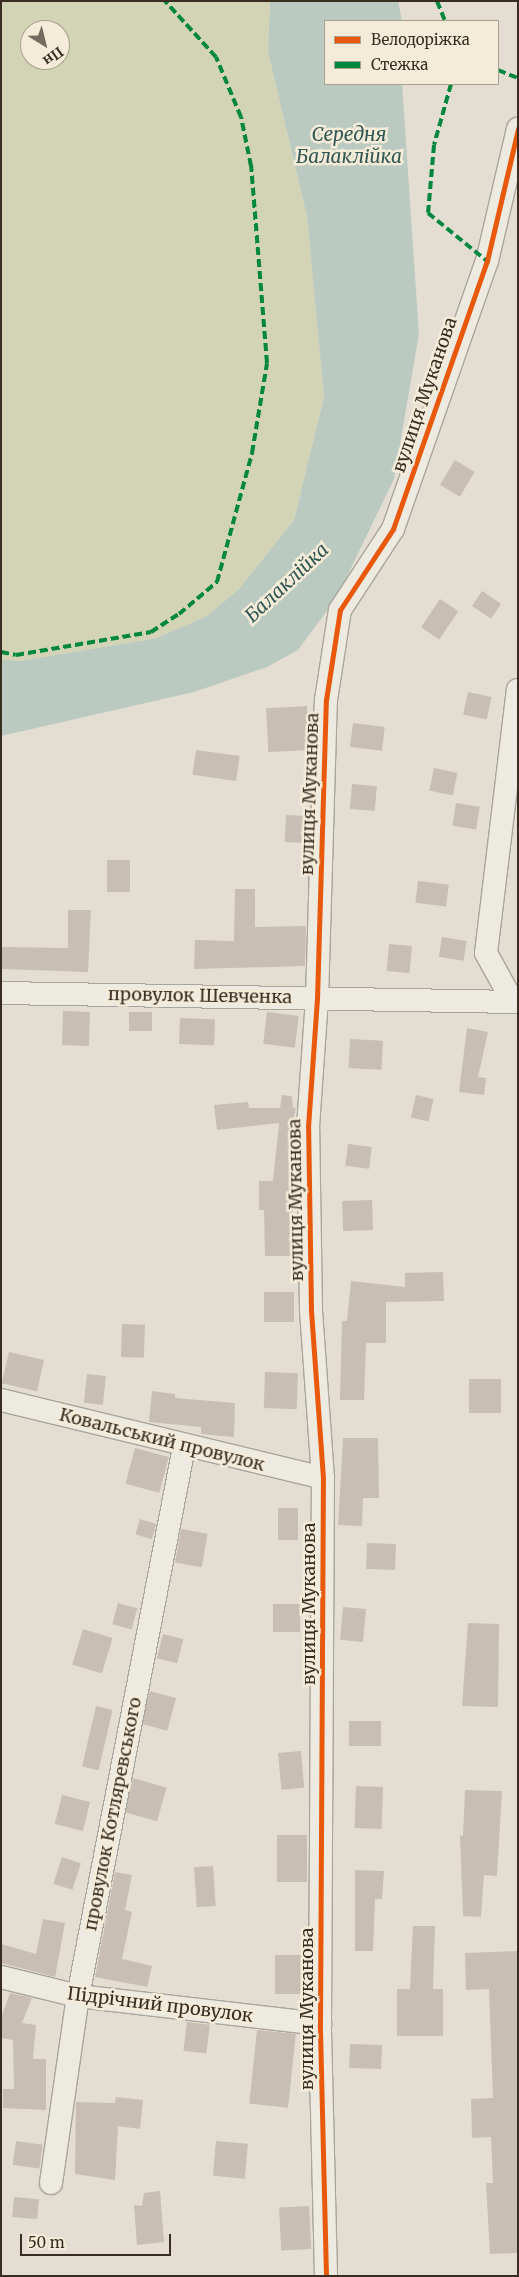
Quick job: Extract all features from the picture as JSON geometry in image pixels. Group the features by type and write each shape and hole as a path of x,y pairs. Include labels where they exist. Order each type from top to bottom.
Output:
{"street":[{"name":"вулиця Муканова","path":"326,2276 320,2024 323,1478 311,1310 308,1136 317,999 326,700 340,610 393,529 487,261 518,130"},
{"path":"516,1002 486,953 518,690"},
{"name":"провулок Шевченка","path":"1,993 516,1002"},
{"name":"Ковальський провулок","path":"1,1400 184,1447 323,1478"},
{"name":"провулок Котляревського","path":"51,2184 78,1996 184,1447"},
{"name":"Підрічний провулок","path":"1,1977 78,1996 320,2024"}],"green space":[{"path":"1,1 270,1 268,52 307,216 324,397 294,520 239,589 207,616 157,638 20,661 1,660"}],"water":[{"name":"Середня Балаклійка","path":"270,1 398,1 402,20 324,20 324,85 402,85 419,334 394,479 337,597 298,650 267,667 194,692 1,736 1,660 20,661 157,638 207,616 239,589 294,520 324,397 307,216 268,52"}],"building":[{"path":"455,460 475,472 460,497 440,485"},
{"path":"482,591 501,604 491,619 472,606"},
{"path":"440,599 458,611 439,639 421,627"},
{"path":"468,692 491,697 487,719 463,714"},
{"path":"307,706 309,750 268,752 266,708"},
{"path":"353,723 385,727 382,751 350,747"},
{"path":"196,750 240,756 236,781 193,775"},
{"path":"434,768 457,773 453,795 429,790"},
{"path":"352,784 377,786 375,811 350,809"},
{"path":"456,803 480,807 476,829 452,826"},
{"path":"286,815 307,816 306,843 285,842"},
{"path":"107,860 130,860 130,892 107,892"},
{"path":"418,881 449,885 446,907 415,903"},
{"path":"235,889 255,889 255,927 306,926 305,966 194,969 195,940 234,941"},
{"path":"68,910 91,910 88,972 1,969 1,947 68,948"},
{"path":"442,937 467,941 464,961 439,957"},
{"path":"389,944 412,946 410,973 387,971"},
{"path":"63,1011 90,1012 89,1046 62,1045"},
{"path":"129,1012 152,1012 152,1031 129,1031"},
{"path":"267,1012 299,1016 295,1048 263,1044"},
{"path":"180,1018 215,1019 214,1045 179,1044"},
{"path":"467,1028 488,1032 478,1077 486,1078 484,1095 459,1092"},
{"path":"350,1039 383,1041 381,1070 348,1068"},
{"path":"282,1095 292,1096 293,1108 296,1108 293,1121 293,1256 265,1256 264,1210 259,1210 259,1181 273,1181 279,1123 217,1130 214,1105 248,1102 249,1108 280,1108"},
{"path":"416,1095 434,1099 428,1121 411,1117"},
{"path":"348,1144 372,1147 369,1169 345,1166"},
{"path":"372,1200 373,1230 343,1231 342,1201"},
{"path":"443,1272 444,1301 386,1302 386,1343 366,1343 364,1400 340,1400 342,1321 347,1321 351,1281 405,1287 405,1273"},
{"path":"264,1292 294,1292 294,1322 264,1322"},
{"path":"122,1324 145,1325 144,1358 121,1357"},
{"path":"9,1352 44,1360 37,1391 2,1383"},
{"path":"265,1372 298,1373 297,1409 264,1408"},
{"path":"87,1374 106,1376 103,1405 84,1403"},
{"path":"469,1379 501,1379 501,1413 469,1413"},
{"path":"152,1391 175,1394 175,1398 235,1403 234,1437 201,1434 201,1427 149,1422"},
{"path":"343,1438 378,1438 379,1498 363,1498 362,1526 338,1525"},
{"path":"135,1448 169,1457 159,1493 125,1484"},
{"path":"278,1508 298,1508 298,1540 278,1540"},
{"path":"140,1519 156,1524 152,1539 135,1534"},
{"path":"181,1529 208,1534 202,1567 175,1562"},
{"path":"367,1543 396,1544 395,1570 366,1569"},
{"path":"118,1603 137,1608 132,1629 112,1624"},
{"path":"273,1604 300,1604 300,1632 273,1632"},
{"path":"343,1607 366,1609 363,1642 340,1640"},
{"path":"468,1623 499,1624 498,1707 462,1706"},
{"path":"83,1629 113,1638 102,1673 72,1664"},
{"path":"163,1634 183,1639 177,1663 157,1658"},
{"path":"150,1691 176,1698 167,1731 141,1724"},
{"path":"96,1706 113,1710 99,1770 82,1766"},
{"path":"349,1721 381,1721 381,1746 349,1746"},
{"path":"301,1751 304,1788 281,1790 278,1753"},
{"path":"133,1778 167,1788 157,1821 123,1812"},
{"path":"356,1786 383,1787 382,1829 355,1828"},
{"path":"465,1790 502,1791 497,1876 484,1875 481,1917 463,1916 460,1835 463,1836"},
{"path":"62,1795 90,1802 83,1831 55,1824"},
{"path":"277,1835 307,1835 307,1882 277,1882"},
{"path":"62,1857 81,1863 72,1890 53,1884"},
{"path":"213,1866 216,1906 197,1907 194,1867"},
{"path":"355,1870 384,1871 382,1899 375,1899 373,1951 355,1951"},
{"path":"115,1872 132,1875 125,1910 132,1912 122,1959 152,1966 147,1987 95,1977"},
{"path":"43,1919 65,1923 55,1977 1,1963 1,1944 36,1954"},
{"path":"413,1926 435,1926 433,1989 443,1989 443,2036 397,2036 397,1989 410,1989"},
{"path":"518,1951 518,2253 490,2254 486,2183 493,2183 491,2137 472,2138 471,2099 493,2098 489,1989 466,1990 465,1953"},
{"path":"275,1955 306,1955 306,1994 275,1994"},
{"path":"10,1993 32,1998 22,2023 36,2025 33,2059 46,2059 46,2110 3,2108 3,2089 14,2089 13,2040 1,2038 1,2018"},
{"path":"187,2022 210,2025 206,2054 183,2051"},
{"path":"257,2030 296,2034 288,2108 249,2104"},
{"path":"350,2044 382,2045 381,2069 349,2068"},
{"path":"116,2097 143,2100 140,2129 118,2126 115,2180 75,2174 76,2102 115,2103"},
{"path":"16,2141 43,2145 39,2169 13,2165"},
{"path":"216,2141 248,2144 245,2179 213,2176"},
{"path":"160,2191 164,2242 137,2245 134,2205 142,2206 144,2193"},
{"path":"14,2197 39,2199 37,2219 12,2217"},
{"path":"309,2206 311,2249 281,2251 279,2208"}],"marked path":[{"path":"1,652 16,655 151,632 179,614 217,582 252,453 267,363 251,166 241,117 216,57 165,1"},
{"path":"437,1 445,20"},
{"path":"499,70 518,78"},
{"path":"451,85 434,145 428,213 487,261"}],"cycle path":[{"path":"326,2276 320,2024 323,1478 311,1310 308,1127 317,999 326,700 340,610 393,529 487,261 518,129"}],"water label":[{"name":"Балаклійка","path":"287,583"}]}
